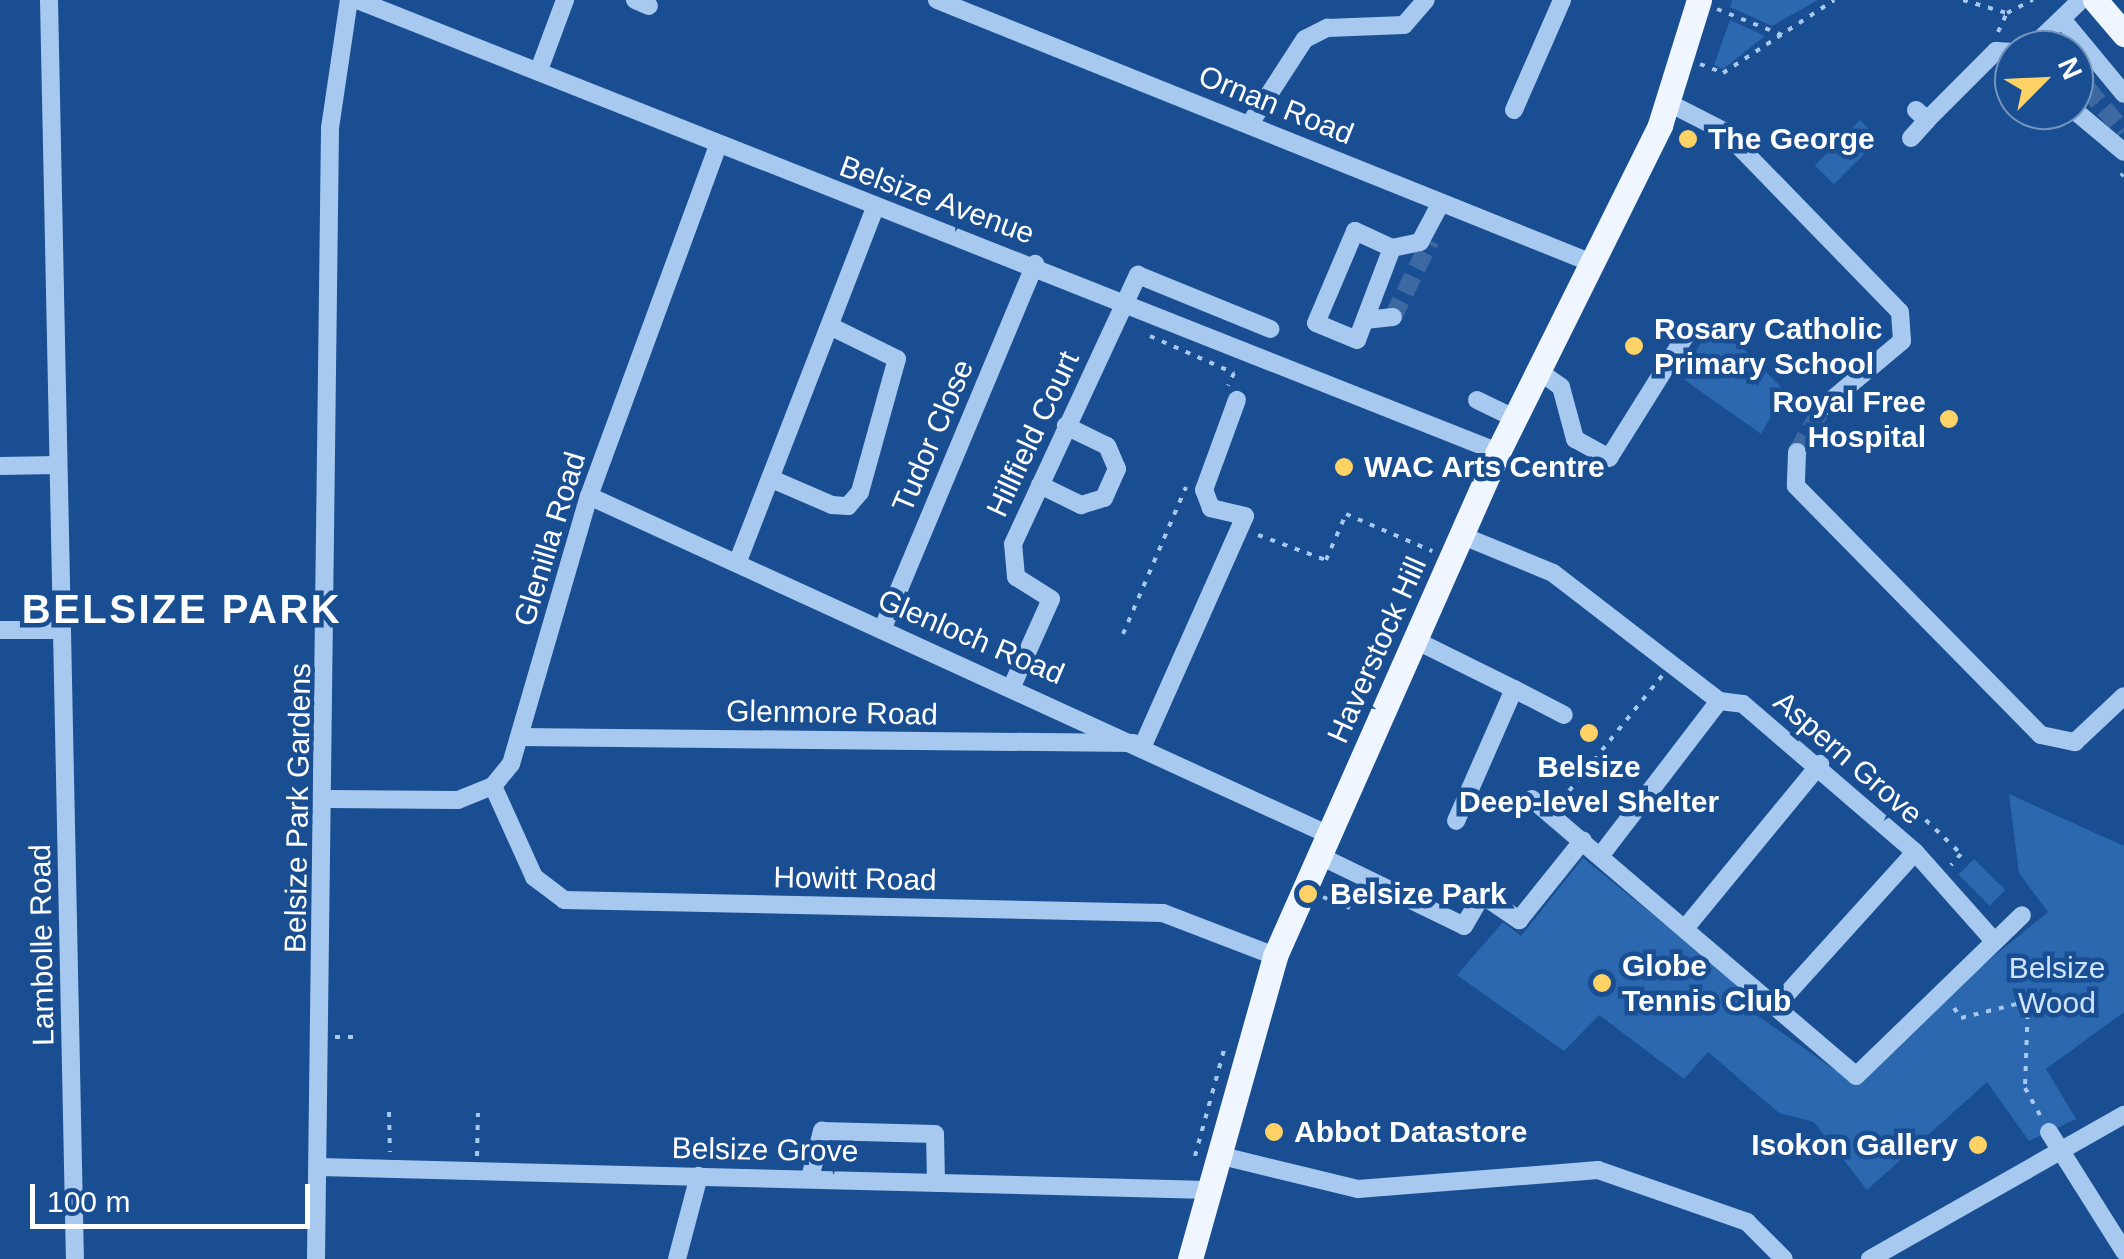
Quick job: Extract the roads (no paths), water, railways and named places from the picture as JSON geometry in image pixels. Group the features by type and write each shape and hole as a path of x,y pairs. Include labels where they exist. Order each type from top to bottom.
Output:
{"main road":[{"path":"2095,0 2123,31"},
{"name":"Haverstock Hill","path":"1190,1259 1275,956 1322,845 1419,642 1498,452 1672,95 1699,2"}],"street":[{"name":"Lambolle Road","path":"50,0 76,1259"},
{"name":"Belsize Park Gardens","path":"316,1259 327,799 330,128 349,0"},
{"name":"Belsize Avenue","path":"358,0 539,70 717,148 1035,264 1120,311 1498,452"},
{"path":"539,70 565,0"},
{"name":"Ornan Road","path":"936,0 1251,122 1440,209 1592,263"},
{"path":"1251,122 1305,39 1327,28 1404,24 1426,0"},
{"path":"1514,110 1562,0"},
{"path":"2051,30 2081,0"},
{"path":"2062,19 2124,94"},
{"path":"1911,138 1922,115 1994,59"},
{"path":"1672,95 1724,131 1894,299 1903,330 1902,341 1824,407"},
{"path":"2094,127 2124,152"},
{"name":"Glenilla Road","path":"493,786 519,738 589,496 717,148"},
{"path":"738,560 834,328 875,207"},
{"path":"1430,242 1440,209"},
{"path":"1392,248 1357,340 1316,323 1355,231 1392,248 1420,242 1440,209"},
{"name":"Tudor Close","path":"882,630 1035,264"},
{"path":"1120,311 1138,275 1270,328"},
{"name":"Hillfield Court","path":"1013,684 1052,599 1016,577 1010,560 1120,311"},
{"path":"1365,320 1393,317"},
{"path":"774,480 832,505 848,506 860,492 898,359 834,328"},
{"path":"1537,370 1560,387 1575,440 1609,458 1689,330"},
{"path":"1144,743 1245,516 1211,508 1204,490 1232,395"},
{"path":"1478,400 1514,418"},
{"path":"1040,485 1081,505 1104,498 1118,468 1107,446 1066,426"},
{"path":"1797,452 1796,486 2041,735 2075,742 2124,696"},
{"path":"0,466 58,465"},
{"name":"Glenloch Road","path":"589,496 738,560 882,630 1144,743 1464,926 1482,895 1519,920 1582,840"},
{"name":"Aspern Grove","path":"1463,536 1552,573 1719,701 1743,704 1820,764 1915,852 1781,1011"},
{"path":"0,630 62,630"},
{"path":"1419,642 1564,715"},
{"path":"1456,821 1514,690"},
{"path":"1601,855 1719,701"},
{"name":"Glenmore Road","path":"519,738 1144,743"},
{"path":"1687,926 1820,764"},
{"path":"327,799 458,800 493,786"},
{"name":"Howitt Road","path":"493,786 534,878 564,900 1164,914 1275,956"},
{"path":"1532,799 1687,926 1856,1076 1941,987 2022,916"},
{"path":"1915,852 1936,882 1992,940"},
{"path":"1870,1259 2063,1154 2124,1115"},
{"path":"810,1178 822,1130 935,1134 936,1181"},
{"path":"2048,1132 2124,1251"},
{"path":"1218,1155 1358,1189 1598,1170 1747,1222 1784,1259"},
{"name":"Belsize Grove","path":"320,1167 1208,1190"},
{"path":"677,1259 699,1176"}],"tunnel":[{"path":"2094,96 2124,132"},
{"path":"1393,317 1430,241"},
{"path":"1797,452 1823,407"}],"place":[{"name":"The George","path":"1688,139"},
{"name":"Rosary Catholic Primary School","path":"1634,346"},
{"name":"Royal Free Hospital","path":"1949,419"},
{"name":"WAC Arts Centre","path":"1344,467"},
{"name":"Belsize Deep-level Shelter","path":"1589,733"},
{"name":"Belsize Park","path":"1308,894"},
{"name":"Globe Tennis Club","path":"1602,983"},
{"name":"Abbot Datastore","path":"1274,1132"},
{"name":"Isokon Gallery","path":"1978,1145"}],"district":[{"name":"BELSIZE PARK","path":"182,609"}],"park label":[{"name":"Belsize Wood","path":"2057,985"}]}
